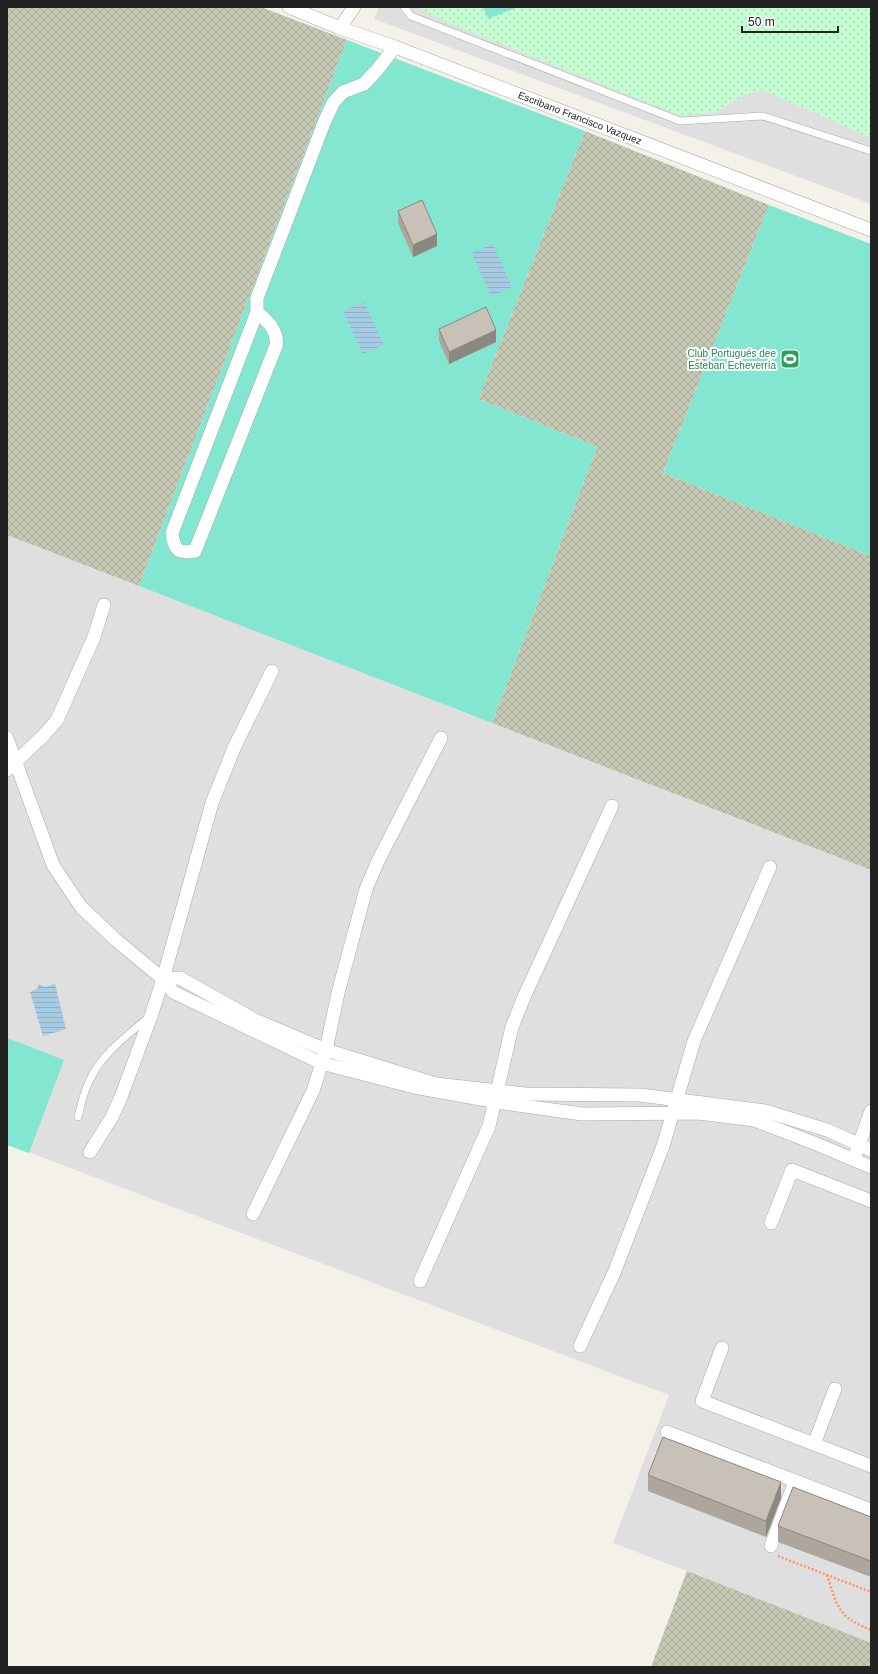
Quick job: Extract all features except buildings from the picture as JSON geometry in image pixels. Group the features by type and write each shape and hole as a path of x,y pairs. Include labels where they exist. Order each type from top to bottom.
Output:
{"street":[{"name":"Escribano Francisco Vazquez","path":"289,7 340,28 395,47 871,230"},
{"path":"340,28 354,7"},
{"path":"257,312 270,324 277,339 276,346 195,551 185,553 174,545 172,533 257,312 257,298 324,123 333,103 343,92 364,84 395,47"},
{"path":"11,766 43,736 57,720 94,637 104,605"},
{"path":"90,1152 112,1117 121,1097 163,979 212,803 234,748 272,671"},
{"path":"7,738 11,766 53,865 80,906 116,940 163,979 173,992 321,1063 414,1087 496,1096 525,1094 640,1095 765,1111 827,1130 865,1148"},
{"path":"253,1214 313,1091 326,1050 338,993 366,889 378,861 441,738"},
{"path":"420,1281 489,1126 512,1027 524,996 612,806"},
{"path":"580,1346 614,1273 663,1146 694,1041 770,867"},
{"path":"163,979 180,978 255,1020 326,1050 436,1084 582,1114 699,1113 754,1120 871,1167"},
{"path":"854,1160 865,1148 871,1111"},
{"path":"771,1223 792,1170 871,1201"},
{"path":"722,1348 702,1401 871,1466"},
{"path":"814,1444 835,1389"},
{"path":"667,1432 871,1510"},
{"path":"773,1550 795,1481"}],"lane":[{"path":"404,7 411,16 680,121 762,116 871,151"},
{"path":"78,1117 88,1084 99,1064 118,1043 151,1016"}],"path":[{"path":"773,1550 827,1575 871,1592"},
{"path":"827,1575 836,1601 842,1611 850,1620 871,1630"}],"shaded area":[{"path":"7,7 261,7 347,40 139,586 7,535"},
{"path":"379,7 871,7 871,204 374,19"},
{"path":"483,7 518,7 488,19"},
{"path":"347,40 585,131 478,399 597,447 492,723 139,586"},
{"path":"585,131 769,205 663,473 871,556 871,870 492,723 597,447 478,399"},
{"name":"Club Portugués dee Esteban Echeverría","path":"769,205 871,244 871,556 663,473"},
{"path":"493,244 512,287 491,296 472,253"},
{"path":"364,302 384,345 363,354 343,311"},
{"path":"7,535 871,870 871,1667 651,1667 687,1571 613,1543 669,1395 7,1144"},
{"path":"39,984 45,987 55,984 66,1029 43,1036 30,992 37,989"},
{"path":"7,1038 64,1060 29,1153 7,1145"},
{"path":"687,1571 871,1643 871,1667 651,1667"}],"green space":[{"path":"417,7 871,7 871,138 763,90 746,94 716,112 682,116 449,23"}],"place":[{"name":"Club Portugués dee Esteban Echeverría","path":"790,359"}]}
